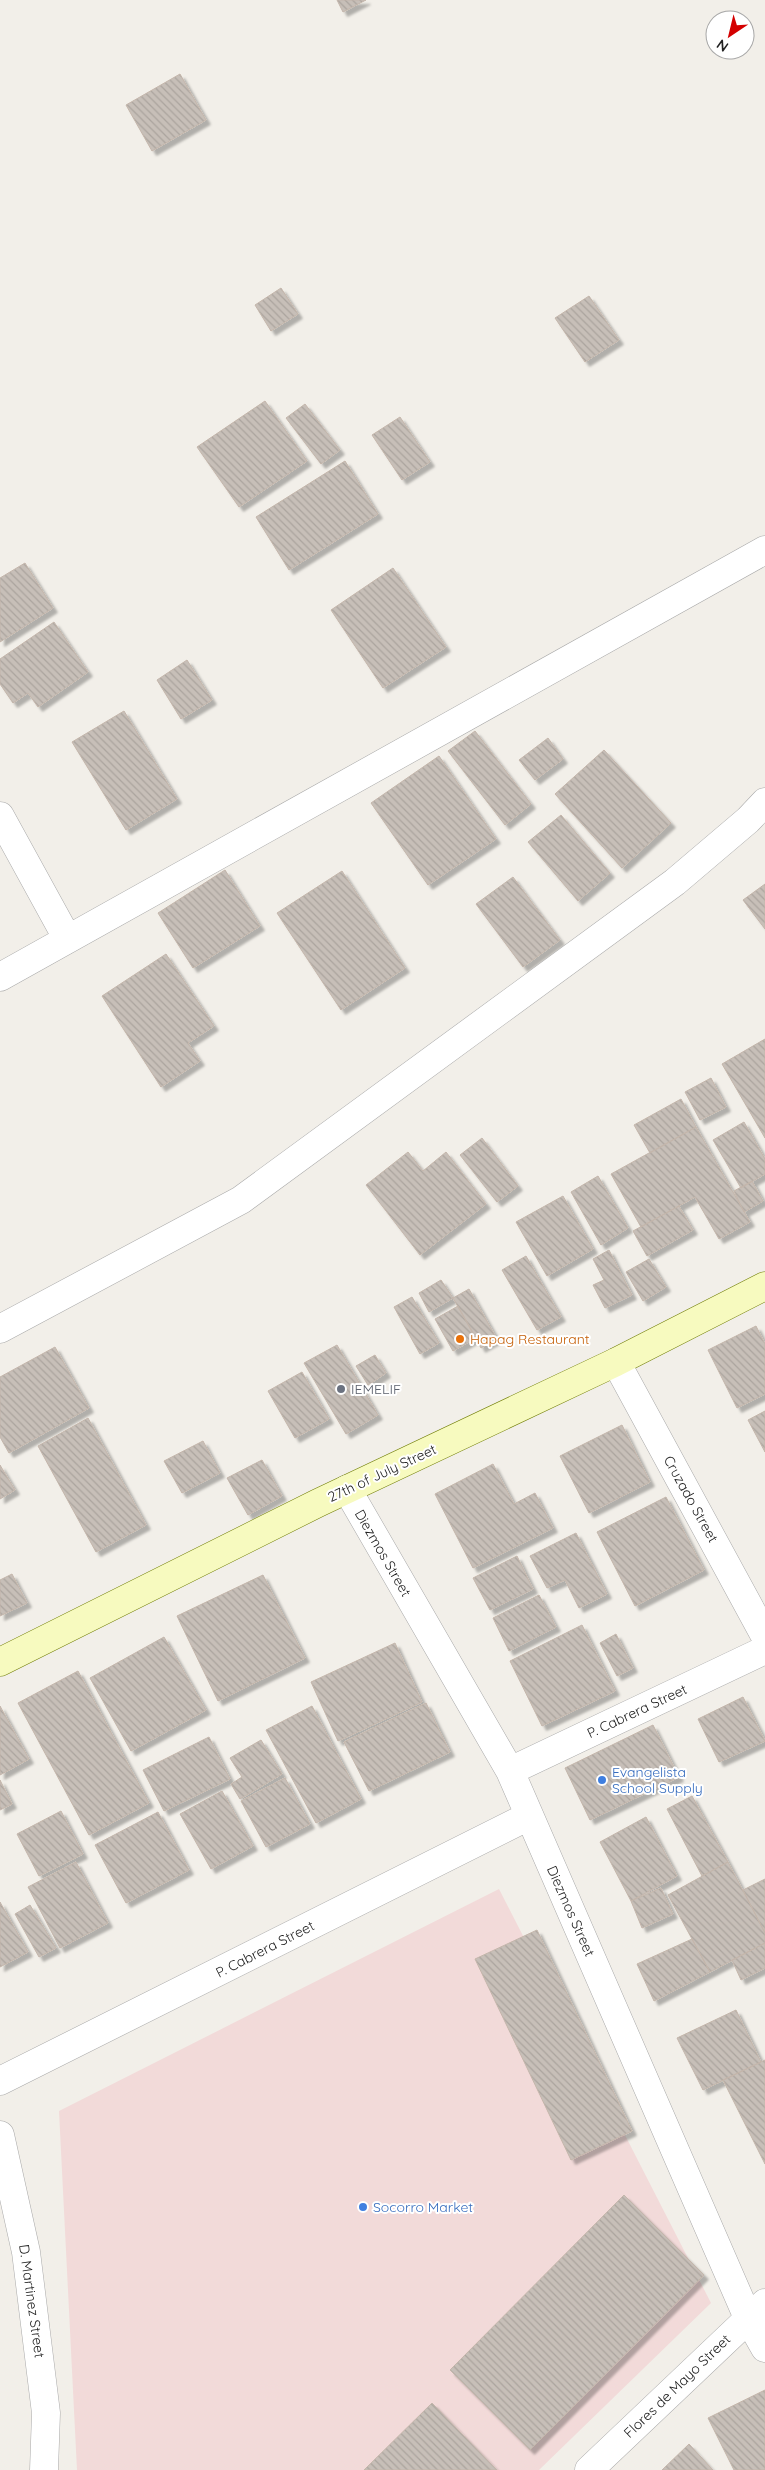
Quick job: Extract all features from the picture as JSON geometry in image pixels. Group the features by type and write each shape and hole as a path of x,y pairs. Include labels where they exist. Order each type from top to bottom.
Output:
{"street":[{"path":"0,977 765,550"},
{"path":"0,1329 241,1200 675,882 748,820 765,802"},
{"path":"0,816 67,938"},
{"name":"27th of July Street","path":"0,1662 346,1489 616,1362 765,1286"},
{"name":"Cruzado Street","path":"616,1362 765,1636"},
{"name":"Diezmos Street","path":"346,1489 510,1771 757,2311 765,2348"},
{"name":"P. Cabrera Street","path":"510,1771 765,1650"},
{"name":"P. Cabrera Street","path":"0,2081 529,1816"},
{"name":"D. Martinez Street","path":"0,2135 28,2262 46,2413 44,2470"},
{"name":"Flores de Mayo Street","path":"590,2470 757,2311"}],"shaded area":[{"name":"Socorro Market","path":"499,1889 711,2303 539,2470 77,2470 59,2111"}],"building":[{"path":"337,0 366,0 343,12"},
{"path":"180,74 206,120 152,151 126,105"},
{"path":"281,288 298,314 271,331 255,305"},
{"path":"589,296 619,340 585,362 555,318"},
{"path":"265,401 307,461 239,507 197,447"},
{"path":"305,404 340,450 321,464 286,418"},
{"path":"400,417 430,462 402,480 372,435"},
{"path":"345,461 378,514 289,570 256,517"},
{"path":"25,563 53,608 0,642 0,578"},
{"path":"393,568 446,647 383,688 331,610"},
{"path":"54,622 88,672 38,707 28,693 13,703 0,684 0,659"},
{"path":"187,660 212,700 181,719 157,680"},
{"path":"124,711 177,799 126,830 72,742"},
{"path":"475,731 531,804 505,825 448,751"},
{"path":"548,738 563,759 535,780 519,760"},
{"path":"604,750 671,823 622,868 555,794"},
{"path":"439,756 496,839 428,885 371,803"},
{"path":"561,815 610,873 578,901 528,842"},
{"path":"225,870 260,926 193,968 158,913"},
{"path":"342,871 405,968 341,1010 277,913"},
{"path":"513,877 560,940 523,967 476,904"},
{"path":"765,884 765,929 743,900"},
{"path":"166,954 214,1026 188,1043 200,1061 161,1087 102,996"},
{"path":"765,1039 765,1138 722,1064"},
{"path":"711,1078 726,1107 700,1120 685,1092"},
{"path":"681,1099 696,1127 650,1153 634,1125"},
{"path":"744,1122 765,1159 765,1174 741,1188 713,1140"},
{"path":"696,1127 750,1222 719,1239 695,1197 641,1227 611,1174"},
{"path":"482,1138 518,1186 497,1202 460,1155"},
{"path":"408,1152 423,1171 446,1152 486,1204 420,1255 366,1185"},
{"path":"598,1176 628,1228 601,1245 571,1192"},
{"path":"752,1181 763,1201 744,1212 734,1191"},
{"path":"563,1196 593,1249 547,1276 516,1222"},
{"path":"679,1206 693,1230 647,1256 633,1231"},
{"path":"609,1250 632,1295 605,1308 593,1285 604,1280 593,1259"},
{"path":"526,1256 561,1317 537,1330 502,1270"},
{"path":"649,1259 666,1287 643,1301 626,1272"},
{"path":"441,1280 453,1298 429,1312 419,1293"},
{"path":"469,1289 497,1339 481,1348 453,1298"},
{"path":"412,1297 439,1343 420,1354 394,1307"},
{"path":"458,1306 476,1338 453,1351 435,1319"},
{"path":"756,1326 765,1344 765,1394 737,1408 708,1350"},
{"name":"IEMELIF","path":"337,1345 378,1415 346,1434 304,1363"},
{"path":"55,1347 89,1408 9,1453 0,1437 0,1377"},
{"path":"375,1355 386,1373 368,1385 356,1366"},
{"path":"302,1372 329,1419 295,1438 268,1391"},
{"path":"765,1411 765,1452 748,1420"},
{"path":"88,1418 146,1525 96,1552 38,1446"},
{"path":"622,1425 650,1482 589,1513 560,1456"},
{"path":"203,1441 220,1473 182,1493 164,1461"},
{"path":"262,1460 282,1496 248,1515 227,1478"},
{"path":"493,1464 514,1504 535,1493 553,1528 473,1568 435,1494"},
{"path":"0,1465 15,1490 0,1499"},
{"path":"666,1497 704,1570 635,1606 597,1532"},
{"path":"576,1533 607,1594 579,1608 565,1580 547,1588 530,1556"},
{"path":"517,1556 533,1589 490,1610 473,1578"},
{"path":"12,1574 27,1603 0,1616 0,1580"},
{"path":"263,1575 305,1658 218,1701 177,1616"},
{"path":"539,1595 556,1627 509,1651 493,1618"},
{"path":"582,1625 615,1691 542,1726 510,1661"},
{"path":"616,1634 633,1668 617,1676 600,1643"},
{"path":"164,1637 206,1710 131,1751 90,1678"},
{"path":"395,1643 422,1702 338,1741 311,1682"},
{"path":"78,1671 149,1803 89,1835 18,1703"},
{"path":"743,1697 765,1741 719,1762 698,1719"},
{"path":"426,1703 450,1752 369,1791 344,1742"},
{"path":"0,1706 29,1759 0,1775"},
{"path":"312,1706 361,1799 316,1823 266,1730"},
{"path":"653,1725 679,1777 590,1820 565,1768"},
{"path":"209,1737 230,1779 164,1811 143,1770"},
{"path":"261,1740 282,1774 240,1799 231,1784 242,1777 230,1758"},
{"path":"285,1778 310,1824 266,1847 241,1801"},
{"path":"0,1780 12,1804 0,1810"},
{"path":"222,1791 253,1846 211,1869 180,1814"},
{"path":"692,1796 728,1862 702,1876 667,1809"},
{"path":"61,1811 83,1854 39,1876 17,1834"},
{"path":"158,1812 189,1870 126,1903 95,1845"},
{"path":"646,1817 677,1876 631,1901 600,1842"},
{"path":"76,1862 108,1923 60,1948 28,1887"},
{"path":"728,1862 765,1933 765,1943 710,1972 668,1895"},
{"path":"765,1879 765,1933 743,1890"},
{"path":"661,1888 673,1914 642,1928 631,1901"},
{"path":"0,1902 28,1952 0,1967"},
{"path":"30,1905 56,1948 39,1957 15,1914"},
{"path":"537,1930 632,2131 571,2160 475,1959"},
{"path":"692,1939 710,1972 654,2001 637,1964"},
{"path":"765,1943 765,1968 741,1980 732,1960"},
{"path":"736,2010 761,2062 703,2090 677,2038"},
{"path":"765,2060 765,2164 723,2080"},
{"path":"624,2195 704,2275 530,2450 450,2370"},
{"path":"765,2390 765,2470 734,2470 708,2418"},
{"path":"432,2403 497,2470 364,2470"},
{"path":"689,2444 713,2470 662,2470"}],"place":[{"name":"Hapag Restaurant","path":"460,1339"},
{"name":"IEMELIF","path":"341,1389"},
{"name":"Evangelista School Supply","path":"602,1780"},
{"name":"Socorro Market","path":"363,2207"}]}
